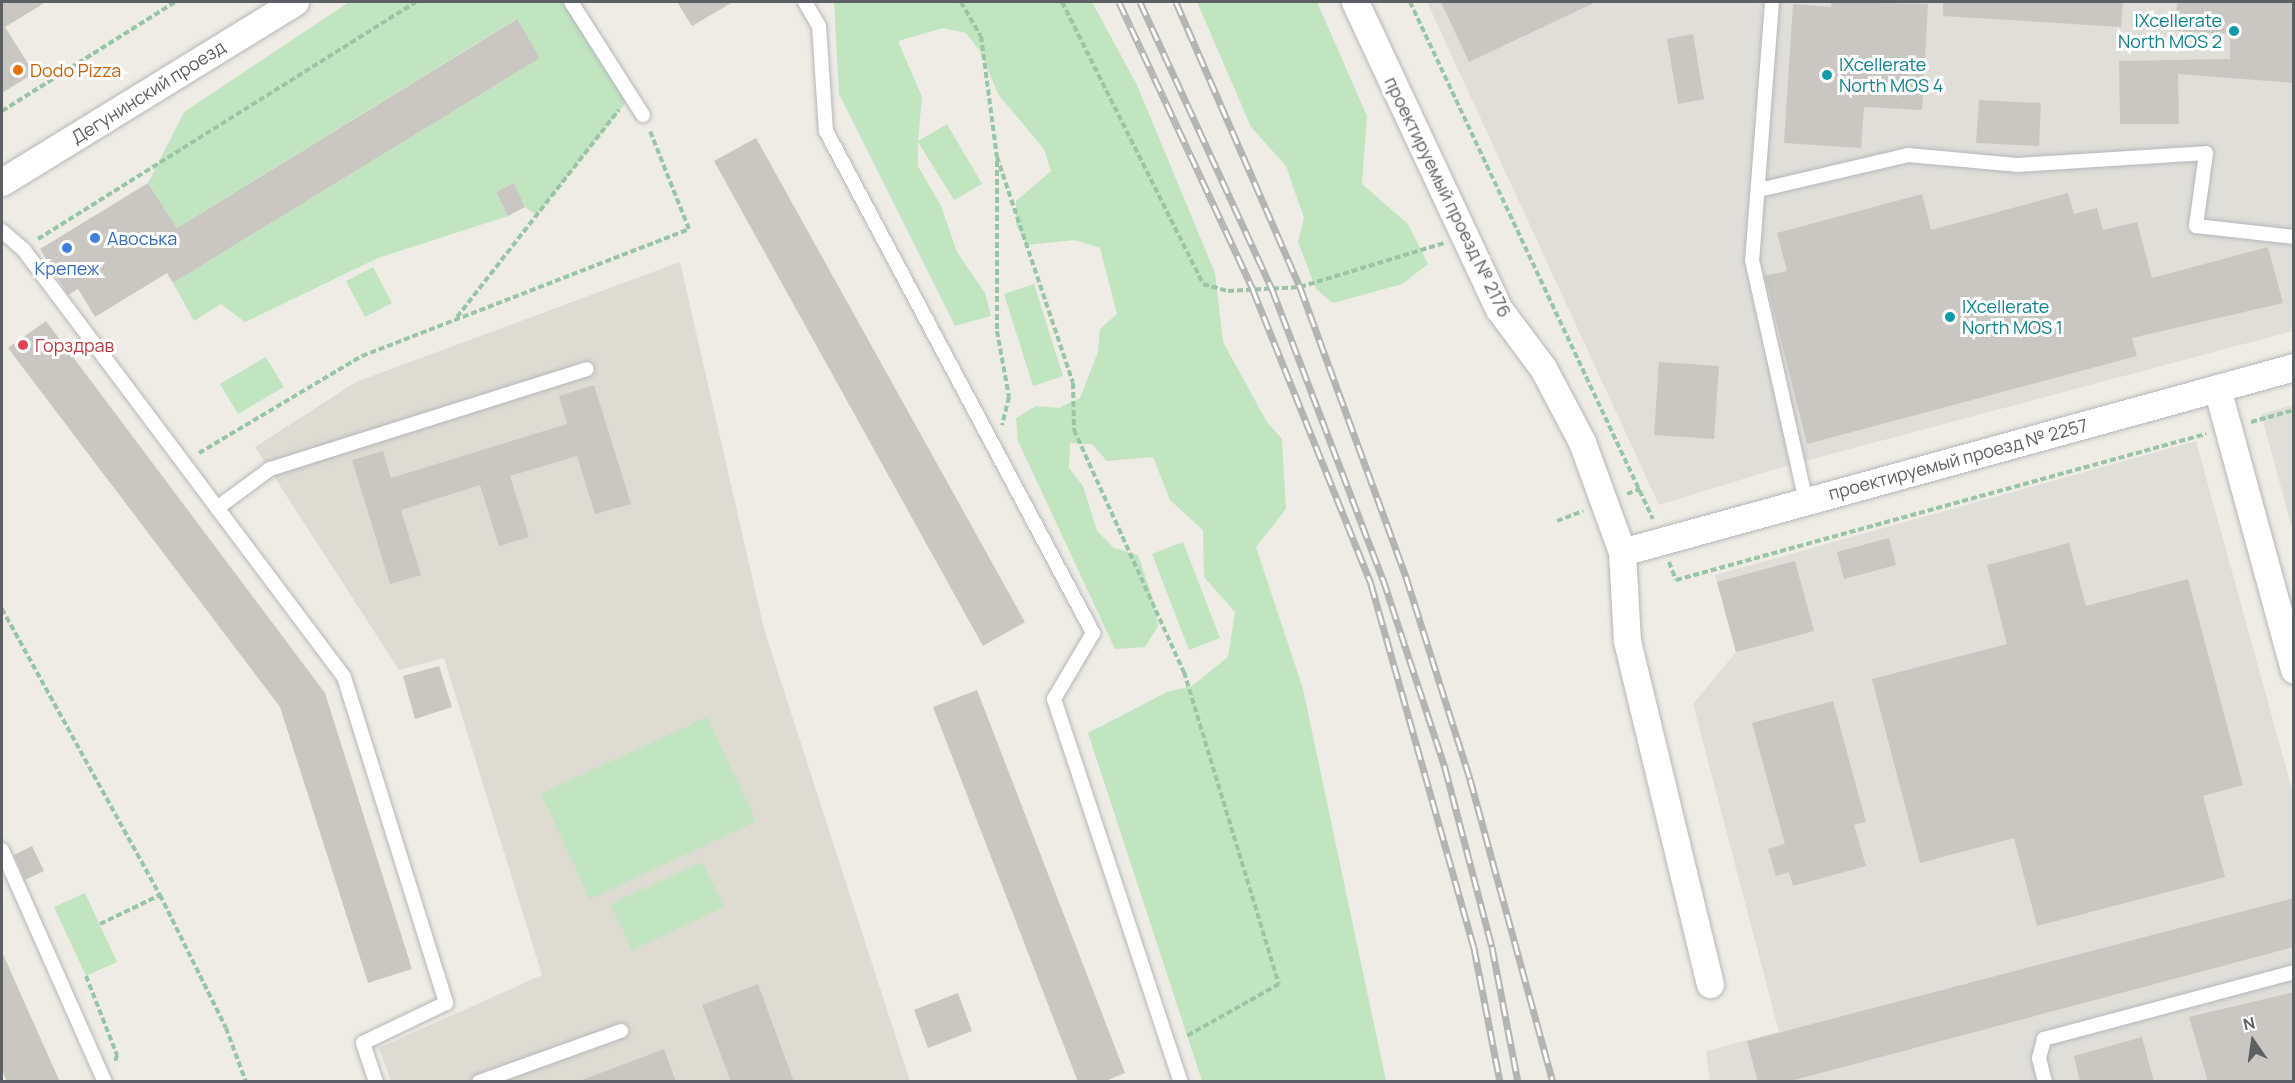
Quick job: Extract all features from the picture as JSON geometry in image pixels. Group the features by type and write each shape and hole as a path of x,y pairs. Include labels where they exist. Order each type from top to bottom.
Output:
{"street":[{"name":"Дегунинский проезд","path":"2,182 294,2"},
{"name":"проектируемый проезд № 2176","path":"1355,2 1499,309 1543,368 1582,442 1622,552 1627,641 1710,984"},
{"name":"проектируемый проезд № 2257","path":"1622,552 2294,367"},
{"path":"2217,388 2294,670"}],"lane":[{"path":"571,2 643,115"},
{"path":"805,2 819,26 826,130 1093,633 1054,699 1180,1082"},
{"path":"1772,2 1760,190 1752,260 1806,501"},
{"path":"1760,190 1908,155 2017,165 2206,153 2196,226 2294,237"},
{"path":"2,231 23,249 344,677 446,1003 363,1042 376,1082"},
{"path":"217,508 270,469 587,369"},
{"path":"2,850 108,1077"},
{"path":"2045,1082 2039,1058 2044,1039 2294,972"},
{"path":"479,1082 621,1031"}],"path":[{"path":"2,111 175,2"},
{"path":"23,249 416,2"},
{"path":"962,2 981,36 997,157 997,331 1009,397 1004,422 990,439"},
{"path":"1062,2 1203,284 1228,291 1300,287 1466,236"},
{"path":"457,317 631,96"},
{"path":"183,463 362,356 457,317 689,229 643,115"},
{"path":"997,157 1073,383 1074,430 1184,672 1279,984 1169,1047"},
{"path":"2,609 160,895 226,1028 246,1082"},
{"path":"100,924 160,895"},
{"path":"86,976 117,1055 108,1077"}],"shaded area":[{"path":"1427,2 2293,2 2293,331 1779,468 1659,505"},
{"path":"680,262 764,629 910,1081 391,1081 379,1048 542,975 444,658 399,670 255,447 356,382"},
{"path":"2294,405 2293,532 2261,414"},
{"path":"2196,441 2293,793 2293,1081 1710,1081 1706,1051 1779,1032 1693,704 1736,652 1715,575"}],"green space":[{"path":"349,2 571,2 631,96 537,215 525,207 514,184 496,192 508,216 378,258 245,322 221,304 194,321 173,283 540,58 516,19 177,228 148,183 184,112"},
{"path":"834,2 1092,2 1137,85 1215,273 1223,342 1267,422 1282,439 1286,509 1256,547 1303,689 1386,1081 1202,1081 1088,733 1167,692 1192,686 1228,657 1235,612 1204,577 1203,530 1170,500 1153,457 1107,461 1092,444 1070,443 1069,468 1083,486 1097,531 1114,548 1138,555 1154,603 1158,626 1145,647 1115,649 1018,441 1016,418 1036,406 1059,408 1080,398 1098,352 1100,329 1117,314 1100,248 1075,240 1027,245 1016,225 1016,201 1051,171 1044,149 998,94 980,51 966,33 943,28 898,41 922,97 918,141 947,124 982,184 954,200 918,142 918,166 941,206 957,252 985,293 991,316 955,326 839,94"},
{"path":"1197,2 1317,2 1367,116 1362,184 1408,224 1428,264 1402,284 1333,303 1316,289 1298,242 1304,218 1286,166 1251,127"},
{"path":"373,267 392,303 365,317 346,281"},
{"path":"1034,284 1063,376 1033,386 1004,294"},
{"path":"266,357 284,387 238,414 220,384"},
{"path":"1183,542 1220,638 1189,650 1152,554"},
{"path":"707,717 756,821 590,899 541,794"},
{"path":"702,862 724,907 632,950 611,904"},
{"path":"85,893 117,962 86,976 54,907"}],"building":[{"path":"2,2 46,2 5,27 34,73 2,93"},
{"path":"677,2 733,2 692,26"},
{"path":"1441,2 1596,2 1469,62"},
{"name":"IXcellerate North MOS 4","path":"1832,2 1928,4 1922,110 1864,107 1861,148 1784,143 1793,4 1831,7"},
{"path":"1943,2 2123,2 2121,27 1943,16"},
{"name":"IXcellerate North MOS 2","path":"2177,2 2294,2 2294,83 2178,74 2179,124 2120,124 2119,61 2230,59 2230,34 2175,31"},
{"path":"517,19 540,58 173,283 167,273 95,317 78,289 68,295 40,249 148,183 177,228"},
{"path":"1693,34 1704,99 1678,104 1667,39"},
{"path":"1979,100 2041,103 2039,146 1976,143"},
{"path":"756,138 1025,622 983,646 714,161"},
{"path":"514,183 525,207 508,216 496,192"},
{"name":"IXcellerate North MOS 1","path":"2068,193 2074,214 2097,208 2103,230 2137,222 2152,278 2268,247 2283,303 2132,338 2137,356 1807,444 1765,276 1787,271 1777,233 1922,194 1931,230"},
{"path":"46,321 325,693 412,969 368,983 280,707 8,348"},
{"path":"1659,362 1719,366 1714,439 1654,435"},
{"path":"594,385 631,504 595,514 577,456 510,476 529,537 499,546 480,485 401,510 421,575 390,584 352,460 383,451 391,478 567,424 559,396"},
{"path":"1889,538 1896,565 1844,579 1837,552"},
{"path":"2069,543 2086,606 2188,579 2243,785 2203,796 2225,877 2037,926 2014,838 1920,863 1872,679 2007,644 1987,565"},
{"path":"1795,561 1814,631 1736,652 1717,582"},
{"path":"439,666 452,707 415,719 403,676"},
{"path":"977,690 1125,1073 1103,1082 1078,1082 933,707"},
{"path":"1833,701 1866,822 1854,825 1866,866 1793,886 1789,872 1776,876 1768,849 1785,844 1752,723"},
{"path":"32,846 44,871 25,880 14,855"},
{"path":"2294,898 2294,947 1787,1082 1758,1082 1747,1041"},
{"path":"2,952 60,1082 7,1082 2,1070"},
{"path":"758,984 794,1082 731,1082 702,1005"},
{"path":"2294,992 2294,1082 2208,1082 2189,1017"},
{"path":"958,993 972,1031 928,1048 914,1010"},
{"path":"2142,1037 2154,1082 2080,1082 2074,1056"},
{"path":"664,1049 676,1082 583,1082 582,1080"}],"railway":[{"path":"1119,2 1253,290 1371,584 1474,948 1500,1082"},
{"path":"1140,2 1272,289 1383,579 1445,768 1492,947 1518,1082"},
{"path":"1176,2 1300,287 1406,577 1470,779 1553,1082"}],"place":[{"name":"IXcellerate North MOS 2","path":"2234,31"},
{"name":"Dodo Pizza","path":"18,70"},
{"name":"IXcellerate North MOS 4","path":"1827,75"},
{"name":"Авоська","path":"95,238"},
{"name":"Крепеж","path":"67,248"},
{"name":"IXcellerate North MOS 1","path":"1950,317"},
{"name":"Горздрав","path":"23,345"}]}
